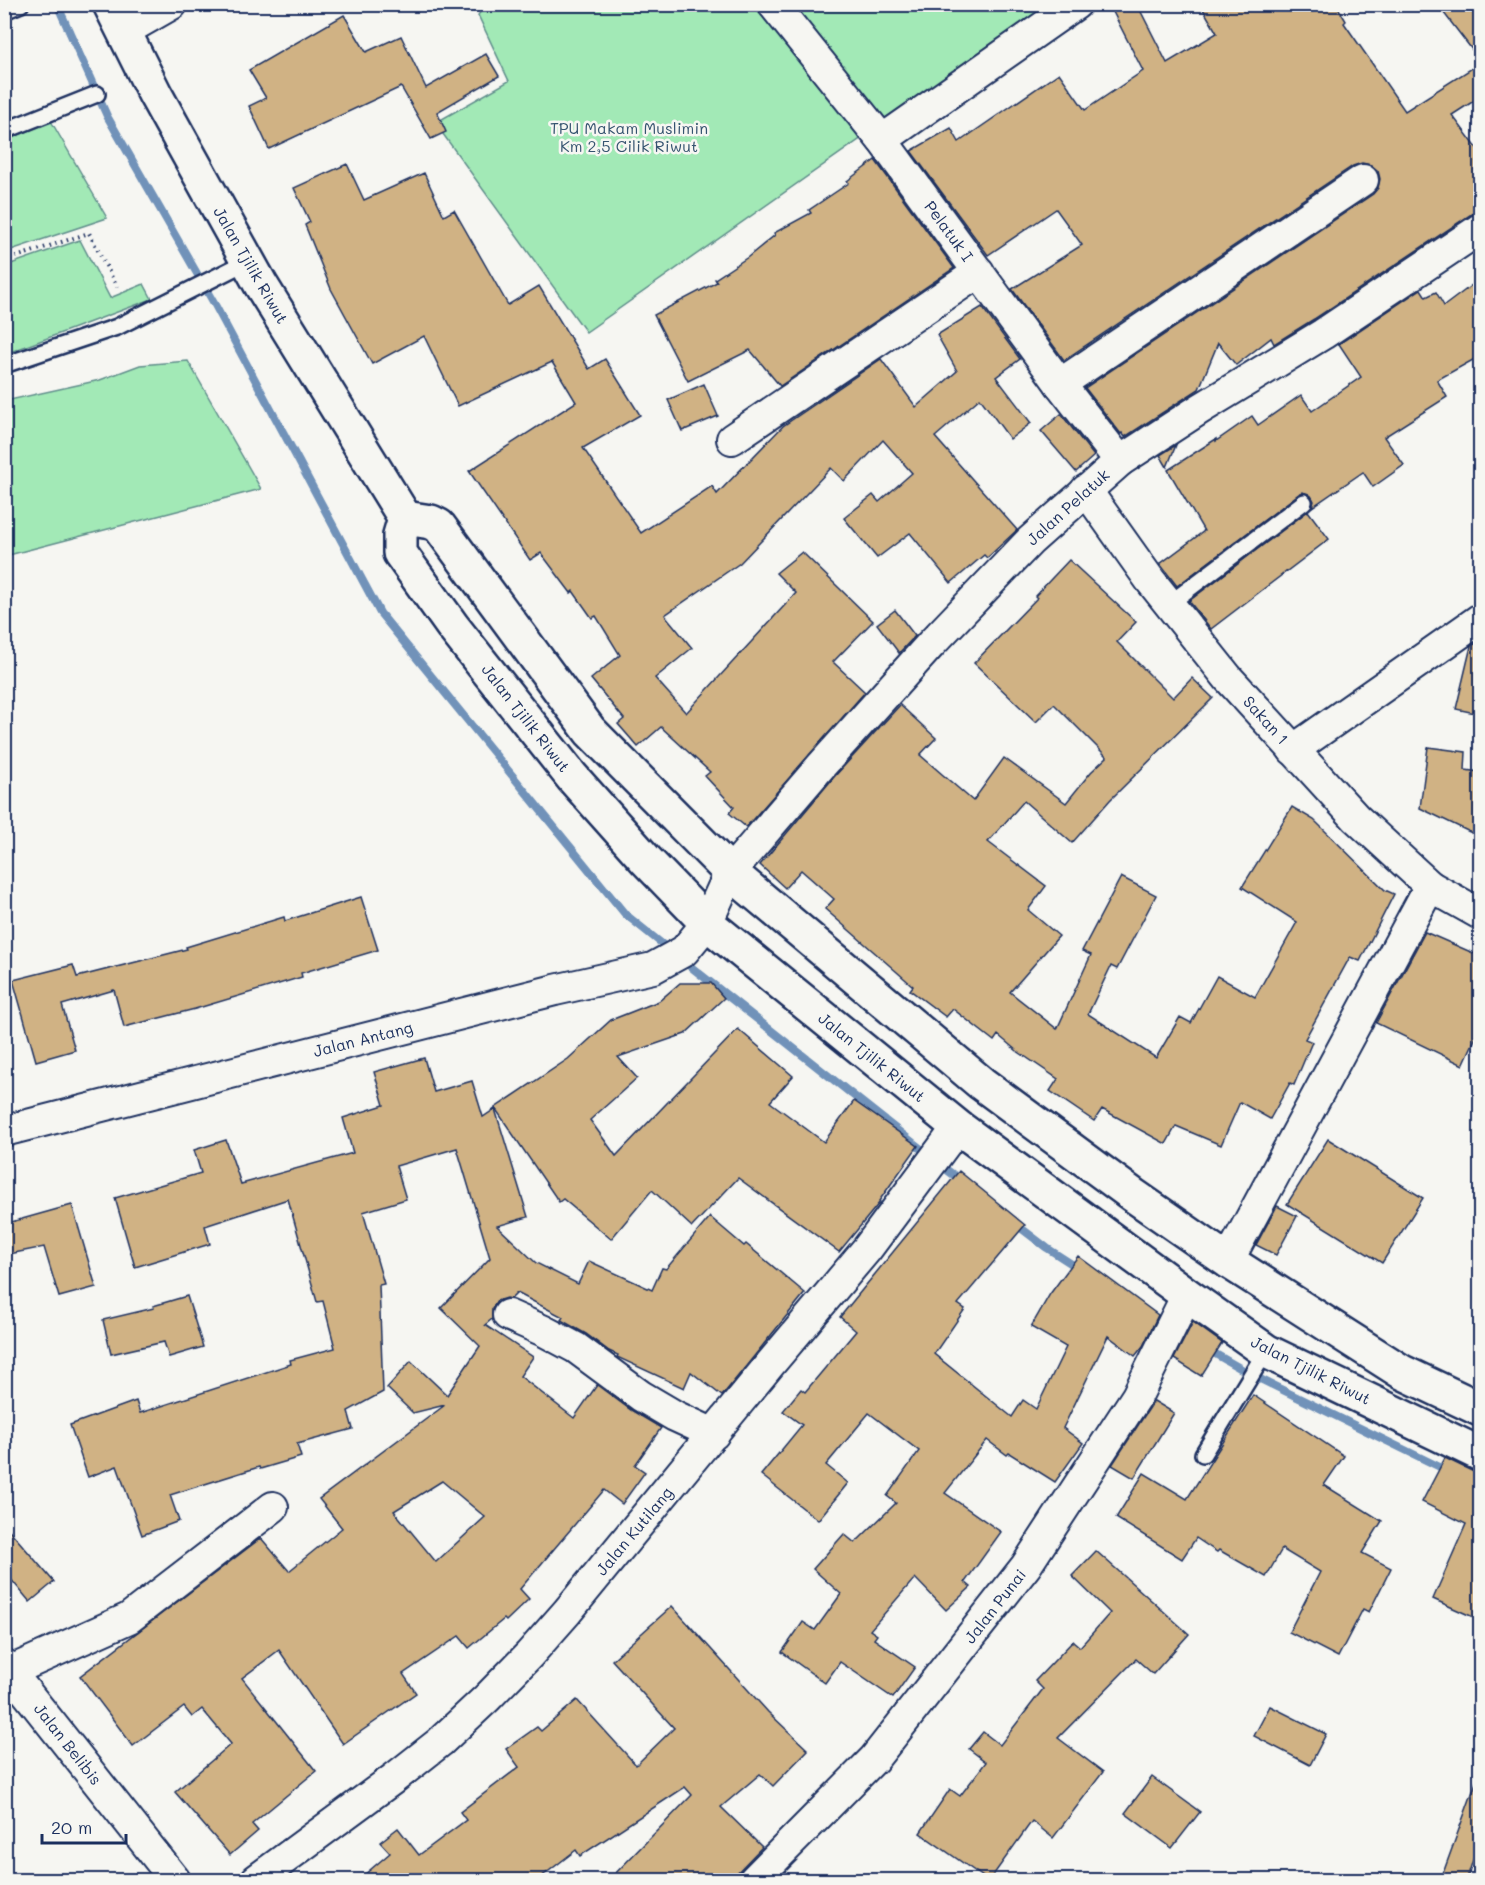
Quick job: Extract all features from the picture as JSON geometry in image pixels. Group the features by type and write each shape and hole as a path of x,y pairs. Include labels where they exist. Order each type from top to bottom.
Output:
{"highway":[{"name":"Jalan Tjilik Riwut","path":"117,18 248,261 405,518 400,535 400,553 453,627 573,777 646,860 707,923 958,1127 1186,1295 1266,1351 1480,1454"},
{"path":"405,518 431,522 439,526 533,657 590,731 729,872 981,1083 1133,1195 1228,1261 1401,1372 1480,1409"}],"street":[{"path":"117,18 172,4"},
{"name":"Pelatuk I","path":"773,4 882,140 1060,384 1120,461"},
{"path":"882,140 1076,4"},
{"path":"1060,384 1363,180"},
{"name":"Jalan Pelatuk","path":"707,923 729,872 821,766 978,594 1030,541 1086,490 1120,461 1323,334 1480,229"},
{"path":"732,439 979,272"},
{"name":"Sakan 1","path":"1086,490 1169,604 1228,678 1356,818 1430,886 1480,914"},
{"path":"1293,750 1480,619"},
{"path":"1228,1261 1430,886"},
{"name":"Jalan Antang","path":"4,1131 555,990 653,968 684,951 707,923"},
{"name":"Jalan Kutilang","path":"256,1881 440,1742 488,1698 567,1612 771,1363 867,1250 958,1127"},
{"name":"Jalan Punai","path":"754,1881 874,1759 1026,1566 1137,1396 1186,1295"},
{"path":"508,1315 576,1348 641,1396 675,1416 714,1434"},
{"path":"6,1669 129,1618 273,1507"},
{"name":"Jalan Belibis","path":"6,1669 175,1881"}],"lane":[{"path":"4,11 21,4"},
{"path":"4,131 97,94"},
{"path":"4,365 117,327 248,261"},
{"path":"1169,604 1304,502"},
{"path":"1203,1454 1266,1351"}],"path":[{"path":"4,261 89,233 117,287"}],"green space":[{"name":"TPU Makam Muslimin Km 2,5 Cilik Riwut","path":"486,5 1051,5 586,332 435,123 509,81 478,15"},
{"path":"51,121 107,218 5,252 5,141"},
{"path":"80,240 110,298 144,284 152,299 5,354 5,266"},
{"path":"188,361 261,489 5,556 5,401 100,380 140,365"}],"building":[{"path":"1109,4 1137,4 1167,63 1217,33 1200,4 1336,4 1346,21 1344,23 1405,111 1480,63 1480,97 1452,115 1480,152 1480,212 1470,215 1274,344 1271,338 1236,365 1218,343 1199,389 1125,437 1085,388 1373,194 1378,188 1380,179 1378,171 1371,165 1362,163 1353,166 1064,360 1012,289 1082,245 1056,209 988,255 911,151 951,128 959,142 1059,73 1085,110 1143,71"},
{"path":"1437,4 1480,4 1480,60"},
{"path":"344,15 366,52 401,36 426,88 486,54 499,76 437,112 446,132 431,139 401,87 269,149 249,106 266,98 249,70"},
{"path":"875,160 954,268 780,386 750,350 688,381 654,315 717,282 715,279 748,257 775,235 774,233 811,213 809,210 849,183 847,181"},
{"path":"347,164 364,200 424,173 444,216 454,210 508,305 539,286 589,369 605,359 640,415 583,448 641,533 712,486 717,494 783,426 881,359 916,407 957,371 937,335 982,307 1020,359 996,377 1031,423 1010,439 980,398 935,437 1017,530 987,558 984,555 951,583 910,533 877,558 844,518 873,495 879,502 912,473 883,440 844,481 831,468 740,563 665,615 692,648 655,678 686,713 796,593 776,573 802,552 873,621 833,662 865,692 746,827 729,813 734,807 705,776 710,772 661,727 638,747 618,724 624,719 591,679 620,655 596,616 592,618 541,553 530,560 469,471 576,402 552,362 458,406 424,336 372,364 331,289 305,225 310,222 294,188"},
{"path":"1480,279 1480,356 1437,380 1447,397 1384,437 1404,465 1373,487 1363,472 1312,507 1314,501 1311,496 1303,492 1299,494 1177,586 1160,564 1204,531 1168,470 1252,416 1258,425 1301,395 1312,411 1361,377 1339,344 1421,289 1426,297 1436,292 1444,306"},
{"path":"704,384 718,416 682,431 668,400"},
{"path":"1061,414 1094,456 1076,472 1041,431"},
{"path":"1176,445 1167,467 1160,455"},
{"path":"1308,511 1329,539 1211,629 1189,601"},
{"path":"1069,560 1136,622 1117,642 1173,698 1192,678 1213,698 1110,800 1072,843 1024,801 988,842 1046,886 1028,910 1059,936 1010,992 1057,1029 1091,955 1082,951 1121,877 1156,895 1117,969 1111,966 1088,1014 1156,1058 1180,1017 1191,1023 1217,976 1255,997 1297,922 1242,887 1292,807 1314,820 1385,890 1394,894 1360,961 1350,957 1305,1039 1312,1042 1294,1085 1290,1083 1270,1119 1240,1102 1221,1145 1176,1126 1166,1144 1102,1109 1094,1121 1050,1091 1058,1079 998,1035 994,1041 953,1009 946,1017 910,990 913,986 825,909 834,899 801,870 785,888 760,865 834,777 900,705 936,738 920,755 973,801 1004,758 1066,803 1091,772 1107,757 1054,704 1036,722 974,663 1037,598 1035,596"},
{"path":"895,610 915,636 899,653 877,624"},
{"path":"1480,645 1480,714 1456,709 1471,646"},
{"path":"1428,747 1466,752 1465,770 1480,772 1480,837 1420,808"},
{"path":"361,897 378,950 301,973 302,977 195,1009 124,1027 114,990 62,1005 75,1050 36,1061 13,980 73,965 77,977 187,949 186,947 284,917 285,921"},
{"path":"1425,932 1480,956 1480,1028 1463,1065 1376,1023"},
{"path":"680,983 711,983 724,998 685,1034 618,1057 637,1078 590,1120 616,1156 738,1029 793,1076 770,1102 824,1142 854,1101 918,1146 880,1202 839,1252 738,1178 692,1227 652,1190 611,1239 563,1199 559,1202 495,1108 568,1059 611,1020 659,1001"},
{"path":"424,1058 434,1092 472,1081 483,1117 495,1109 528,1217 497,1226 536,1263 578,1284 589,1261 652,1290 662,1268 666,1269 710,1217 805,1293 722,1396 691,1372 684,1388 617,1357 618,1355 561,1320 563,1317 517,1293 511,1299 497,1301 492,1309 492,1319 485,1325 533,1357 520,1376 574,1418 597,1385 661,1428 635,1465 645,1472 622,1504 604,1490 520,1589 529,1599 506,1621 504,1619 469,1648 459,1636 403,1674 416,1693 343,1744 279,1650 242,1678 316,1771 252,1824 258,1831 230,1855 175,1792 231,1744 202,1709 192,1717 184,1707 133,1746 80,1676 261,1538 289,1571 342,1528 319,1499 445,1405 413,1413 387,1388 411,1361 447,1395 480,1346 441,1308 490,1258 457,1148 396,1166 406,1199 363,1212 384,1284 379,1285 383,1392 348,1411 353,1429 297,1444 301,1457 260,1469 259,1467 170,1495 179,1521 142,1535 117,1466 88,1477 70,1425 136,1401 140,1413 291,1364 290,1360 335,1348 323,1301 317,1302 288,1199 205,1226 210,1244 135,1267 115,1198 201,1173 194,1150 226,1140 241,1184 353,1153 343,1118 384,1105 374,1072","holes":["442,1481 485,1517 436,1562 394,1511"]},
{"path":"1328,1139 1423,1198 1382,1263 1287,1204"},
{"path":"959,1171 1025,1225 958,1304 965,1309 934,1354 1012,1417 1023,1400 1036,1409 1066,1347 1031,1327 1050,1294 1078,1256 1158,1315 1143,1346 1135,1356 1108,1336 1063,1428 1083,1443 1055,1482 1009,1453 1007,1455 987,1440 945,1493 1001,1532 965,1582 971,1587 946,1610 915,1578 870,1630 877,1635 874,1639 915,1667 893,1698 840,1662 825,1683 782,1652 803,1622 815,1630 841,1594 813,1569 844,1534 855,1543 896,1503 887,1496 919,1451 869,1413 826,1465 848,1483 818,1520 761,1475 802,1425 783,1411 801,1389 805,1392 856,1331 840,1317"},
{"path":"72,1205 96,1287 59,1297 44,1247 4,1255 4,1224"},
{"path":"1277,1206 1297,1216 1276,1255 1256,1245"},
{"path":"187,1296 203,1347 169,1357 164,1342 111,1354 103,1320 154,1308 153,1306"},
{"path":"1193,1322 1222,1343 1201,1376 1174,1359"},
{"path":"1253,1395 1344,1456 1324,1485 1382,1521 1362,1553 1391,1568 1369,1612 1363,1609 1338,1657 1289,1632 1320,1572 1282,1549 1266,1577 1219,1550 1217,1552 1196,1538 1182,1559 1116,1518 1144,1473 1187,1499"},
{"path":"1154,1401 1174,1413 1134,1478 1112,1465"},
{"path":"1445,1458 1480,1475 1480,1620 1433,1599 1466,1524 1422,1502"},
{"path":"4,1524 54,1582 30,1602 4,1571"},
{"path":"1096,1551 1189,1634 1153,1674 1136,1659 1058,1738 1103,1772 1053,1838 1032,1821 989,1881 920,1833 950,1789 960,1796 986,1762 969,1749 983,1732 1000,1745 1043,1689 1035,1681 1073,1641 1080,1647 1110,1613 1072,1576"},
{"path":"672,1606 768,1712 808,1750 773,1786 760,1774 721,1807 762,1847 729,1881 608,1881 692,1795 685,1787 580,1856 576,1850 536,1881 357,1881 390,1853 380,1842 398,1828 419,1855 466,1820 460,1812 519,1767 506,1749 537,1727 541,1731 577,1700 636,1765 674,1728 612,1660"},
{"path":"1270,1706 1326,1734 1310,1765 1254,1736"},
{"path":"1152,1777 1200,1812 1172,1848 1125,1813"},
{"path":"1478,1777 1480,1777 1480,1839 1466,1881 1455,1881 1442,1876"}],"waterway":[{"path":"57,4 107,116 215,305 380,613 625,914 671,951"},
{"path":"681,959 921,1149"},
{"path":"947,1170 963,1182"},
{"path":"1013,1222 1081,1270"},
{"path":"1205,1348 1252,1375 1448,1471"}]}
